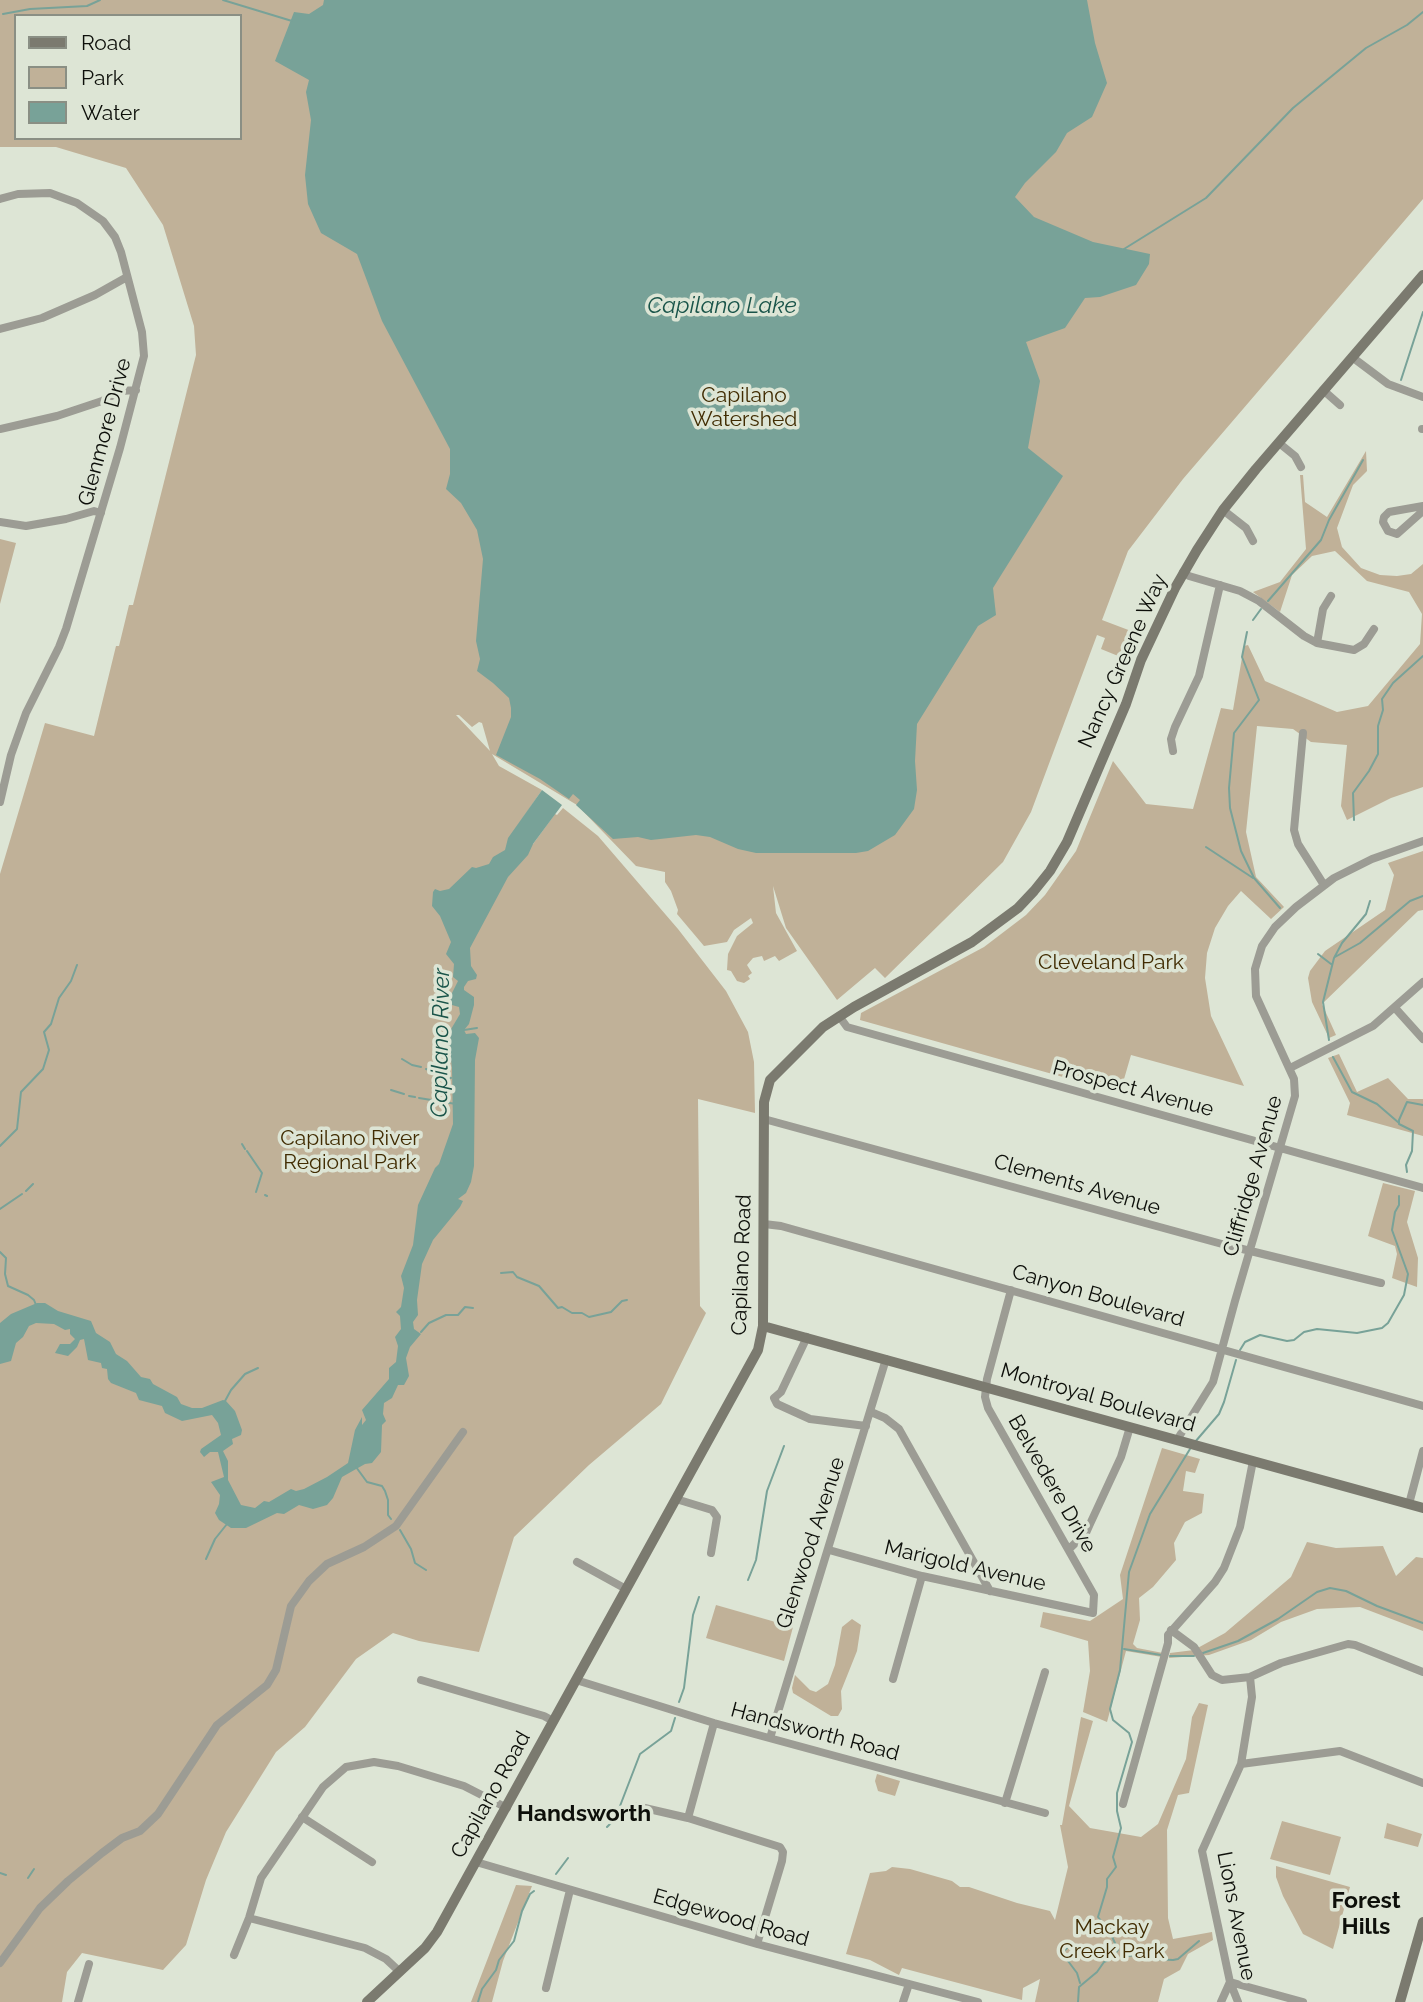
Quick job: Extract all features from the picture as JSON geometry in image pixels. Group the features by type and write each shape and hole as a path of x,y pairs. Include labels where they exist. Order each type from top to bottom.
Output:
{"street":[{"name":"Glenmore Drive","path":"0,199 18,194 44,192 61,196 86,208 103,221 114,237 143,342 143,363 136,390 63,639 29,703 11,755 0,802"},
{"name":"Nancy Greene Way","path":"836,1018 998,925 1018,908 1050,871 1067,842 1126,704 1141,660 1184,572 1223,510 1423,275"},
{"path":"0,329 42,318 95,295 127,277"},
{"path":"1352,357 1388,384 1423,397"},
{"path":"0,429 57,416 102,401 121,391 136,390"},
{"path":"1324,390 1340,405"},
{"path":"1279,443 1295,456 1301,467"},
{"path":"1423,508 1397,534 1388,531 1383,522 1389,512 1423,508"},
{"path":"1223,510 1246,528 1253,541"},
{"path":"0,522 26,526 94,511 101,513"},
{"path":"1184,572 1189,576 1240,591 1259,601 1317,643 1354,650 1364,644 1374,629"},
{"path":"1172,751 1171,739 1199,676 1220,584"},
{"path":"1317,643 1323,609 1331,596"},
{"path":"1303,733 1294,830 1298,844 1324,885"},
{"path":"0,768 11,755"},
{"name":"Cliffridge Avenue","path":"1177,1440 1213,1382 1296,1091 1290,1068 1260,1007 1255,986 1257,957 1268,936 1296,906 1324,885 1360,864 1423,841"},
{"path":"1290,1068 1373,1026 1423,982"},
{"path":"1395,1009 1423,1039"},
{"name":"Capilano Road","path":"367,2002 425,1948 437,1932 758,1350 763,1326 765,1094 770,1080 823,1027 836,1018"},
{"name":"Prospect Avenue","path":"836,1018 847,1027 1423,1188"},
{"name":"Clements Avenue","path":"764,1119 1250,1251 1381,1283"},
{"name":"Canyon Boulevard","path":"764,1224 781,1226 1423,1406"},
{"path":"985,1386 1011,1290"},
{"name":"Montroyal Boulevard","path":"763,1326 1423,1508"},
{"path":"807,1337 780,1392 774,1398 777,1404 810,1419 866,1426"},
{"name":"Glenwood Avenue","path":"770,1738 886,1359"},
{"name":"Belvedere Drive","path":"985,1386 988,1408 1094,1595 1093,1613"},
{"path":"871,1412 886,1418 900,1429 990,1591"},
{"path":"1069,1549 1079,1541 1090,1524 1121,1457 1130,1427"},
{"path":"0,1963 40,1908 68,1881 102,1853 150,1823 217,1725 267,1685 276,1670 291,1606 309,1581 327,1564 363,1547 396,1526 463,1432"},
{"path":"1409,1504 1423,1451"},
{"path":"1123,1804 1171,1630 1215,1583 1224,1568 1238,1535 1253,1461"},
{"path":"676,1499 712,1510 717,1517 712,1553"},
{"name":"Marigold Avenue","path":"829,1550 922,1576 1093,1613"},
{"path":"578,1562 626,1589"},
{"path":"893,1679 922,1576"},
{"path":"1171,1630 1194,1647 1216,1678 1227,1680 1250,1677 1281,1663 1348,1644 1355,1644 1423,1672"},
{"path":"1005,1802 1045,1672"},
{"name":"Lions Avenue","path":"1238,2002 1230,1982 1202,1851 1241,1765 1252,1697 1250,1677"},
{"path":"421,1680 544,1716 553,1721"},
{"name":"Handsworth Road","path":"576,1680 715,1723 1045,1814"},
{"path":"688,1818 715,1723"},
{"path":"1241,1765 1340,1751 1423,1783"},
{"path":"234,1955 261,1878 323,1787 346,1767 374,1762 398,1766 464,1786 507,1808"},
{"path":"636,1806 688,1818 780,1847 783,1852 782,1861 757,1944"},
{"path":"302,1817 372,1862"},
{"name":"Edgewood Road","path":"476,1862 757,1944 978,2002"},
{"path":"546,1988 570,1890"},
{"path":"249,1918 365,1948 386,1959 400,1972"},
{"path":"1400,2002 1423,1922"},
{"path":"78,2002 89,1964"},
{"path":"1221,2002 1230,1982 1303,2002"},
{"path":"903,2002 909,1983"}],"green space":[{"path":"0,0 1423,0 1423,199 1183,479 1128,551 1102,620 1139,634 1128,660 1101,649 1105,638 1097,635 1031,812 1003,862 885,978 875,968 837,1000 786,928 773,886 776,913 797,951 779,961 775,956 764,961 762,956 753,958 747,965 752,973 748,976 750,979 744,983 737,981 731,971 727,970 728,954 737,936 753,923 751,918 734,930 727,942 704,946 677,914 671,891 665,882 665,872 636,866 577,805 492,754 499,766 542,790 514,831 533,844 555,814 563,808 598,836 678,929 726,991 748,1032 754,1062 755,1113 698,1099 700,1306 706,1313 661,1404 589,1465 514,1537 479,1652 419,1641 393,1633 356,1659 305,1727 276,1752 226,1832 206,1880 186,1945 163,1970 82,1953 67,1972 62,2002 0,2002 0,874 45,723 94,736 116,646 119,646 129,605 133,605 196,355 194,326 163,225 126,168 56,147 0,147","holes":["456,715 472,727 482,723 490,751"]},
{"name":"Cleveland Park","path":"1366,451 1367,471 1353,485 1337,528 1342,547 1361,568 1380,575 1397,576 1411,574 1423,564 1423,787 1391,798 1347,820 1341,806 1347,745 1311,742 1293,729 1257,726 1246,832 1256,877 1284,907 1271,919 1241,891 1215,928 1207,953 1205,978 1211,1016 1244,1086 1131,1055 1120,1093 860,1020 861,1013 984,947 1026,915 1045,895 1076,851 1113,761 1146,804 1193,809 1221,708 1233,710 1244,646 1248,645 1265,681 1337,712 1368,706 1420,644 1422,614 1409,592 1367,581 1335,551 1312,556 1292,575 1280,612 1253,592 1280,582 1306,549 1300,475 1303,475 1305,502 1327,517"},
{"path":"0,539 16,543 0,604"},
{"path":"1423,851 1423,910 1418,911 1322,1004 1336,1035 1329,1038 1312,1002 1308,978 1310,971 1325,951 1385,910 1394,875 1388,863"},
{"path":"1339,1054 1357,1092 1388,1078 1408,1099 1423,1099 1423,1136 1347,1115 1350,1103 1328,1058"},
{"path":"1383,1183 1415,1191 1407,1222 1418,1258 1417,1287 1392,1278 1397,1254 1395,1246 1368,1236"},
{"path":"1162,1448 1200,1459 1195,1473 1186,1471 1183,1491 1204,1494 1202,1513 1185,1522 1174,1543 1176,1560 1153,1587 1139,1598 1140,1620 1133,1644 1137,1648 1163,1653 1162,1657 1126,1651 1107,1722 1083,1712 1090,1671 1088,1641 1040,1627 1043,1612 1090,1621 1123,1599 1120,1575"},
{"path":"1307,1542 1336,1548 1383,1546 1396,1576 1416,1557 1423,1558 1423,1631 1360,1607 1317,1609 1281,1622 1251,1640 1209,1655 1169,1658 1170,1653 1194,1650 1225,1633 1291,1577"},
{"path":"716,1605 793,1627 784,1661 706,1638"},
{"path":"852,1619 861,1625 857,1651 841,1691 842,1709 838,1716 831,1716 793,1693 792,1688 795,1675 810,1690 816,1692 828,1684 835,1665 842,1627"},
{"name":"Mackay Creek Park","path":"1199,1703 1208,1705 1189,1793 1178,1795 1167,1830 1168,1918 1173,1939 1212,1932 1213,1940 1188,1954 1180,1970 1164,1979 1158,2002 1035,2002 1040,1979 1023,1988 1022,2000 902,1968 899,1975 870,1960 846,1954 870,1873 886,1871 892,1867 910,1869 952,1881 960,1887 969,1887 1050,1911 1055,1920 1068,1867 1060,1825 1081,1717 1093,1721 1069,1806 1090,1828 1141,1837 1158,1824 1186,1759 1192,1717"},
{"path":"877,1774 900,1781 895,1796 878,1791 875,1781"},
{"path":"1282,1821 1341,1837 1330,1875 1270,1859"},
{"path":"1387,1823 1422,1834 1418,1847 1384,1838"},
{"path":"1276,1866 1350,1887 1333,1949 1303,1934 1283,1896 1276,1877"},
{"path":"516,1885 532,1886 503,1961 492,2002 471,2002"}],"water":[{"name":"Capilano Lake","path":"324,0 1087,0 1095,43 1107,83 1092,117 1067,133 1056,152 1015,197 1034,217 1093,242 1150,254 1149,264 1136,285 1100,297 1085,298 1065,328 1026,342 1040,381 1028,448 1063,476 993,588 996,615 978,626 917,724 917,790 914,809 895,835 868,851 856,853 756,853 738,849 710,837 696,835 651,840 638,837 613,839 576,805 580,800 573,794 569,799 540,779 496,755 511,717 511,708 509,698 477,671 480,659 476,641 483,559 477,530 461,503 446,489 450,474 450,449 382,321 357,254 321,233 308,204 305,175 311,120 306,92 309,80 275,61 294,12 309,14 323,5"},
{"path":"542,790 562,805 528,855 508,877 470,948 471,966 477,975 476,979 468,981 464,987 464,990 474,997 474,1005 469,1024 464,1030 466,1034 475,1033 479,1038 475,1060 474,1166 466,1193 458,1199 463,1201 460,1207 433,1240 422,1264 417,1300 418,1315 413,1322 414,1329 421,1334 410,1347 406,1358 409,1376 404,1385 398,1385 392,1398 384,1403 383,1414 386,1421 382,1425 381,1452 372,1463 342,1477 327,1505 313,1509 299,1505 284,1514 277,1513 246,1528 231,1528 219,1520 215,1513 220,1495 211,1482 224,1477 218,1452 210,1452 204,1457 200,1452 221,1435 218,1423 212,1415 182,1421 165,1413 162,1406 139,1400 136,1393 111,1383 107,1369 102,1368 101,1363 88,1360 84,1339 80,1340 68,1356 55,1353 60,1344 70,1344 75,1339 70,1334 70,1329 65,1330 54,1324 36,1323 29,1326 16,1343 11,1361 0,1364 0,1323 11,1314 37,1303 45,1303 58,1311 91,1321 96,1333 110,1342 116,1354 127,1361 141,1377 150,1379 153,1384 177,1397 181,1404 202,1408 226,1401 235,1411 242,1430 241,1435 232,1439 233,1444 223,1451 228,1461 228,1480 241,1505 255,1508 291,1489 304,1489 348,1463 355,1430 362,1417 362,1425 366,1420 362,1410 389,1379 389,1368 396,1362 398,1346 395,1337 401,1329 400,1316 396,1312 401,1307 404,1288 401,1276 413,1245 418,1205 439,1164 453,1124 450,1049 444,1041 460,1014 459,1007 452,1005 449,999 458,981 453,977 454,964 446,954 451,942 440,916 432,906 433,892 435,889 449,889 472,867 489,864 493,857 505,850 508,838"}],"waterway":[{"path":"3,14 30,9 87,6 100,0"},
{"path":"223,0 292,21"},
{"path":"1124,249 1206,198 1293,108 1366,48 1407,25 1423,12"},
{"path":"1401,380 1423,312"},
{"path":"1268,601 1321,540 1329,520 1363,460"},
{"path":"1253,620 1261,609"},
{"path":"1247,632 1242,657 1259,700 1234,733 1230,808 1241,851 1254,878 1280,908"},
{"path":"1354,820 1353,793 1378,754 1382,699 1393,683 1423,656"},
{"path":"1206,847 1253,878"},
{"path":"1335,957 1360,943 1410,901 1423,896"},
{"path":"1329,1040 1323,1002 1334,958 1342,943 1366,914 1370,901"},
{"path":"1318,954 1331,964"},
{"path":"0,1146 17,1129 21,1092 43,1069 49,1050 44,1032 51,1024 59,998 71,981 77,965"},
{"name":"Capilano River","path":"464,1030 477,1028"},
{"path":"1333,1057 1352,1092 1377,1104 1399,1123"},
{"name":"Capilano River","path":"402,1059 421,1067"},
{"name":"Capilano River","path":"426,1069 451,1078"},
{"path":"391,1090 404,1094"},
{"name":"Capilano River","path":"409,1096 415,1097"},
{"name":"Capilano River","path":"419,1098 456,1104"},
{"path":"1407,1172 1413,1131 1399,1124 1399,1120 1407,1102 1423,1105"},
{"path":"242,1144 245,1149"},
{"path":"247,1151 262,1173 256,1192"},
{"path":"26,1191 33,1184"},
{"path":"0,1209 22,1194"},
{"path":"1240,1350 1245,1342 1260,1335 1287,1341 1317,1329 1357,1333 1382,1328 1388,1323 1404,1295 1408,1274 1392,1230 1399,1196"},
{"path":"0,1252 6,1258 5,1274 8,1286 28,1295 36,1305"},
{"path":"501,1273 513,1272 517,1277 539,1286 558,1308 589,1317 611,1312 622,1301 627,1300"},
{"path":"421,1332 429,1323 446,1315 458,1315 465,1307 473,1308"},
{"path":"1195,1442 1219,1414 1236,1360"},
{"path":"225,1401 245,1374 258,1368"},
{"path":"748,1580 756,1560 767,1491 784,1446"},
{"path":"1078,2002 1079,1987 1118,1950 1110,1932 1098,1917 1107,1879 1116,1867 1113,1857 1121,1828 1117,1793 1132,1742 1129,1733 1113,1720 1110,1709 1120,1670 1129,1572 1150,1514 1190,1449"},
{"path":"356,1467 367,1482 382,1486 388,1500 388,1515 391,1519"},
{"path":"206,1559 215,1539 227,1524"},
{"path":"400,1530 411,1549 415,1563 426,1570"},
{"path":"1203,1653 1238,1641 1278,1619 1317,1592 1330,1588 1346,1591 1423,1623"},
{"path":"679,1702 684,1688 693,1615 699,1597"},
{"path":"1124,1649 1161,1655"},
{"path":"1170,1656 1194,1656"},
{"path":"607,1827 615,1819 640,1754 671,1731 675,1718"},
{"path":"556,1874 568,1858"},
{"path":"28,1878 34,1869"},
{"path":"0,1873 6,1875"},
{"path":"478,2002 482,1989 496,1970 499,1960 514,1941 522,1911 534,1891"},
{"path":"1128,1956 1178,1959 1199,1941"},
{"path":"1067,1948 1062,1953 1077,1973 1080,1983"}],"district":[{"name":"Handsworth","path":"584,1814"},
{"name":"Forest Hills","path":"1366,1914"}],"park label":[{"name":"Capilano Watershed","path":"744,408"},
{"name":"Capilano River Regional Park","path":"350,1151"}]}
